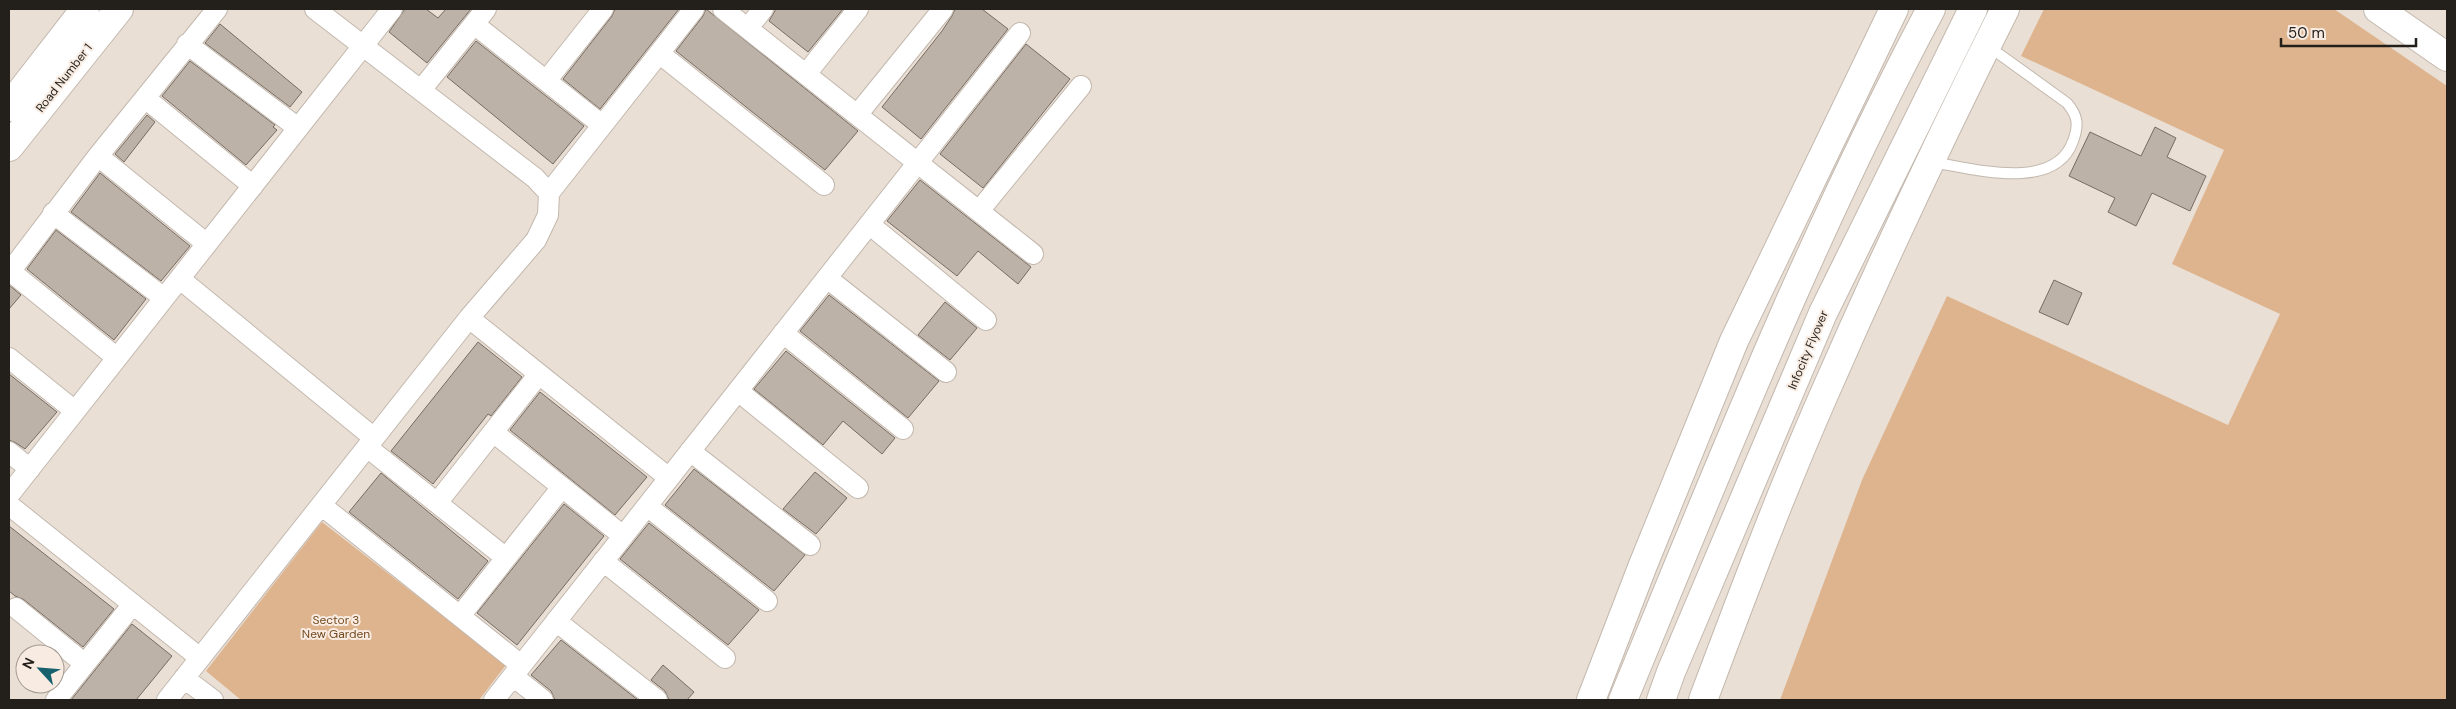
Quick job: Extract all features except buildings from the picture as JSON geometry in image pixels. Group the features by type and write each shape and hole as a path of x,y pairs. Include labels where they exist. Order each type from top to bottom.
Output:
{"main road":[{"name":"Road Number 1","path":"9,107 85,9"},
{"name":"Road Number 1","path":"9,147 119,9"},
{"path":"1591,700 1642,565 1734,340 1894,9"},
{"path":"1623,700 1773,336 1903,61 1931,9"},
{"name":"Infocity Flyover","path":"1661,700 1671,672 1823,313 1974,9"},
{"path":"1703,700 1752,572 1826,390 1931,162 2005,9"},
{"path":"2378,9 2447,56"}],"street":[{"path":"117,358 10,272 53,213 217,9"},
{"path":"315,9 535,178 549,193"},
{"path":"9,496 392,9"},
{"path":"546,81 603,9"},
{"path":"166,700 469,318 536,240 548,215 549,193 694,9"},
{"path":"723,9 1033,254"},
{"path":"748,28 763,9"},
{"path":"806,74 858,9"},
{"path":"857,115 943,9"},
{"path":"422,90 480,16 546,81 602,125"},
{"path":"494,700 1020,33"},
{"path":"187,44 298,128"},
{"path":"659,53 824,185"},
{"path":"979,211 1081,86"},
{"path":"145,98 253,186"},
{"path":"98,156 207,244"},
{"path":"53,213 164,298"},
{"path":"870,224 986,320"},
{"path":"827,278 946,372"},
{"path":"180,279 371,443 437,503 506,558"},
{"path":"469,318 669,478"},
{"path":"783,333 904,430"},
{"path":"9,358 75,411"},
{"path":"437,503 539,374"},
{"path":"738,391 858,488"},
{"path":"493,432 623,536"},
{"path":"690,451 810,545"},
{"path":"9,452 30,469"},
{"path":"460,616 562,487"},
{"path":"9,505 200,658"},
{"path":"321,505 460,616 517,671 543,700"},
{"path":"647,506 767,601"},
{"path":"603,561 725,658"},
{"path":"56,700 133,604"},
{"path":"11,609 85,664"},
{"path":"556,621 657,700"},
{"path":"184,678 213,700"}],"lane":[{"path":"1931,162 2015,175 2050,167 2061,159 2071,147 2078,128 2076,114 2067,103 1987,45"}],"green space":[{"path":"2044,9 2334,9 2447,86 2447,700 1780,700 1862,480 1947,296 2228,425 2280,314 2172,264 2224,150 2021,56"},
{"name":"Sector 3 New Garden","path":"322,522 506,665 479,700 241,700 206,671"}]}
